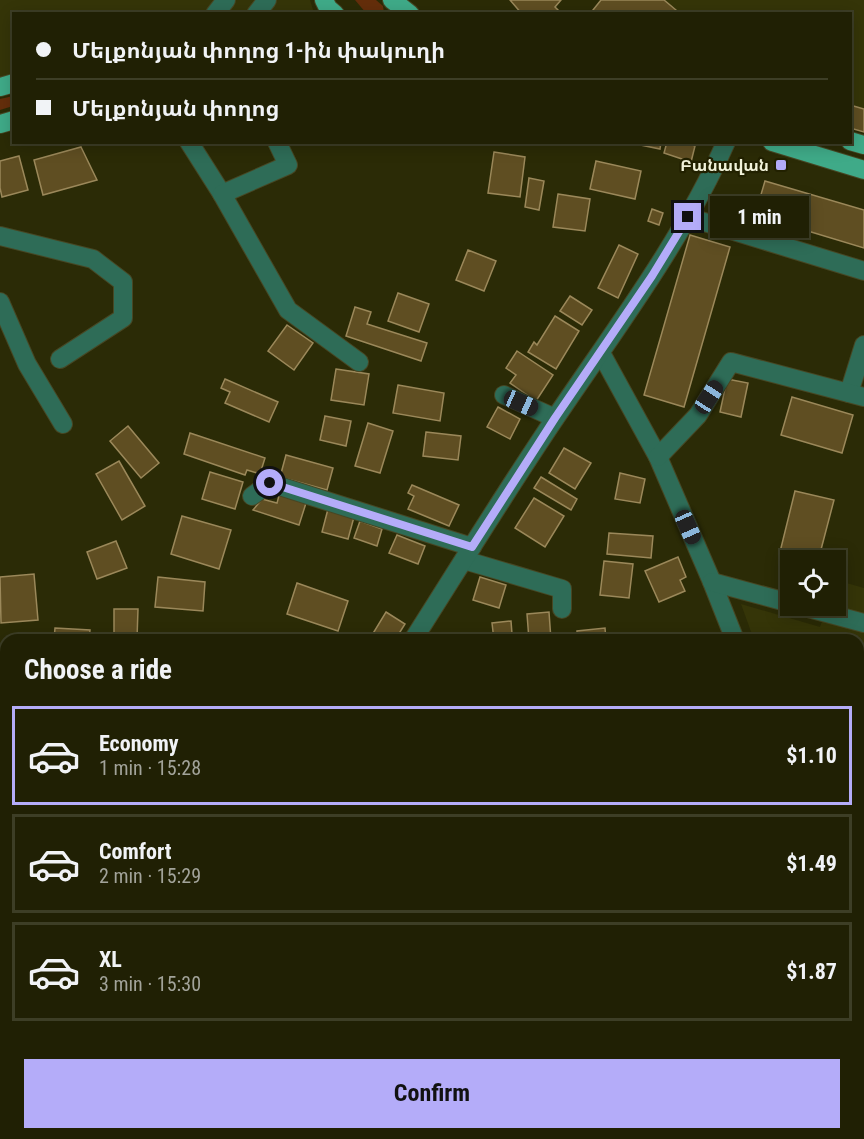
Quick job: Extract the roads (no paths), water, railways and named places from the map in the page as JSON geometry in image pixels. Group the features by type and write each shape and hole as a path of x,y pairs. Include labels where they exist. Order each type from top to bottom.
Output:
{"main road":[{"path":"324,0 333,12"},
{"path":"392,0 407,12"},
{"path":"779,144 864,170"}],"street":[{"path":"217,12 226,0"},
{"path":"258,12 267,0"},
{"path":"190,144 222,194 288,310 359,362"},
{"path":"222,194 288,165 278,144"},
{"path":"417,634 555,418 652,276 705,188 725,144"},
{"path":"688,217 864,271"},
{"path":"0,236 93,259 123,282 123,318 60,359"},
{"path":"0,302 27,364 63,424"},
{"path":"658,457 698,415 731,362 857,395 864,345"},
{"path":"601,353 658,457 733,634"},
{"path":"504,395 555,418"},
{"path":"252,496 270,483 468,554 562,590 562,609"},
{"path":"712,582 780,600"},
{"path":"838,616 864,623"}],"place":[{"name":"Բանավան","path":"781,165"}]}
